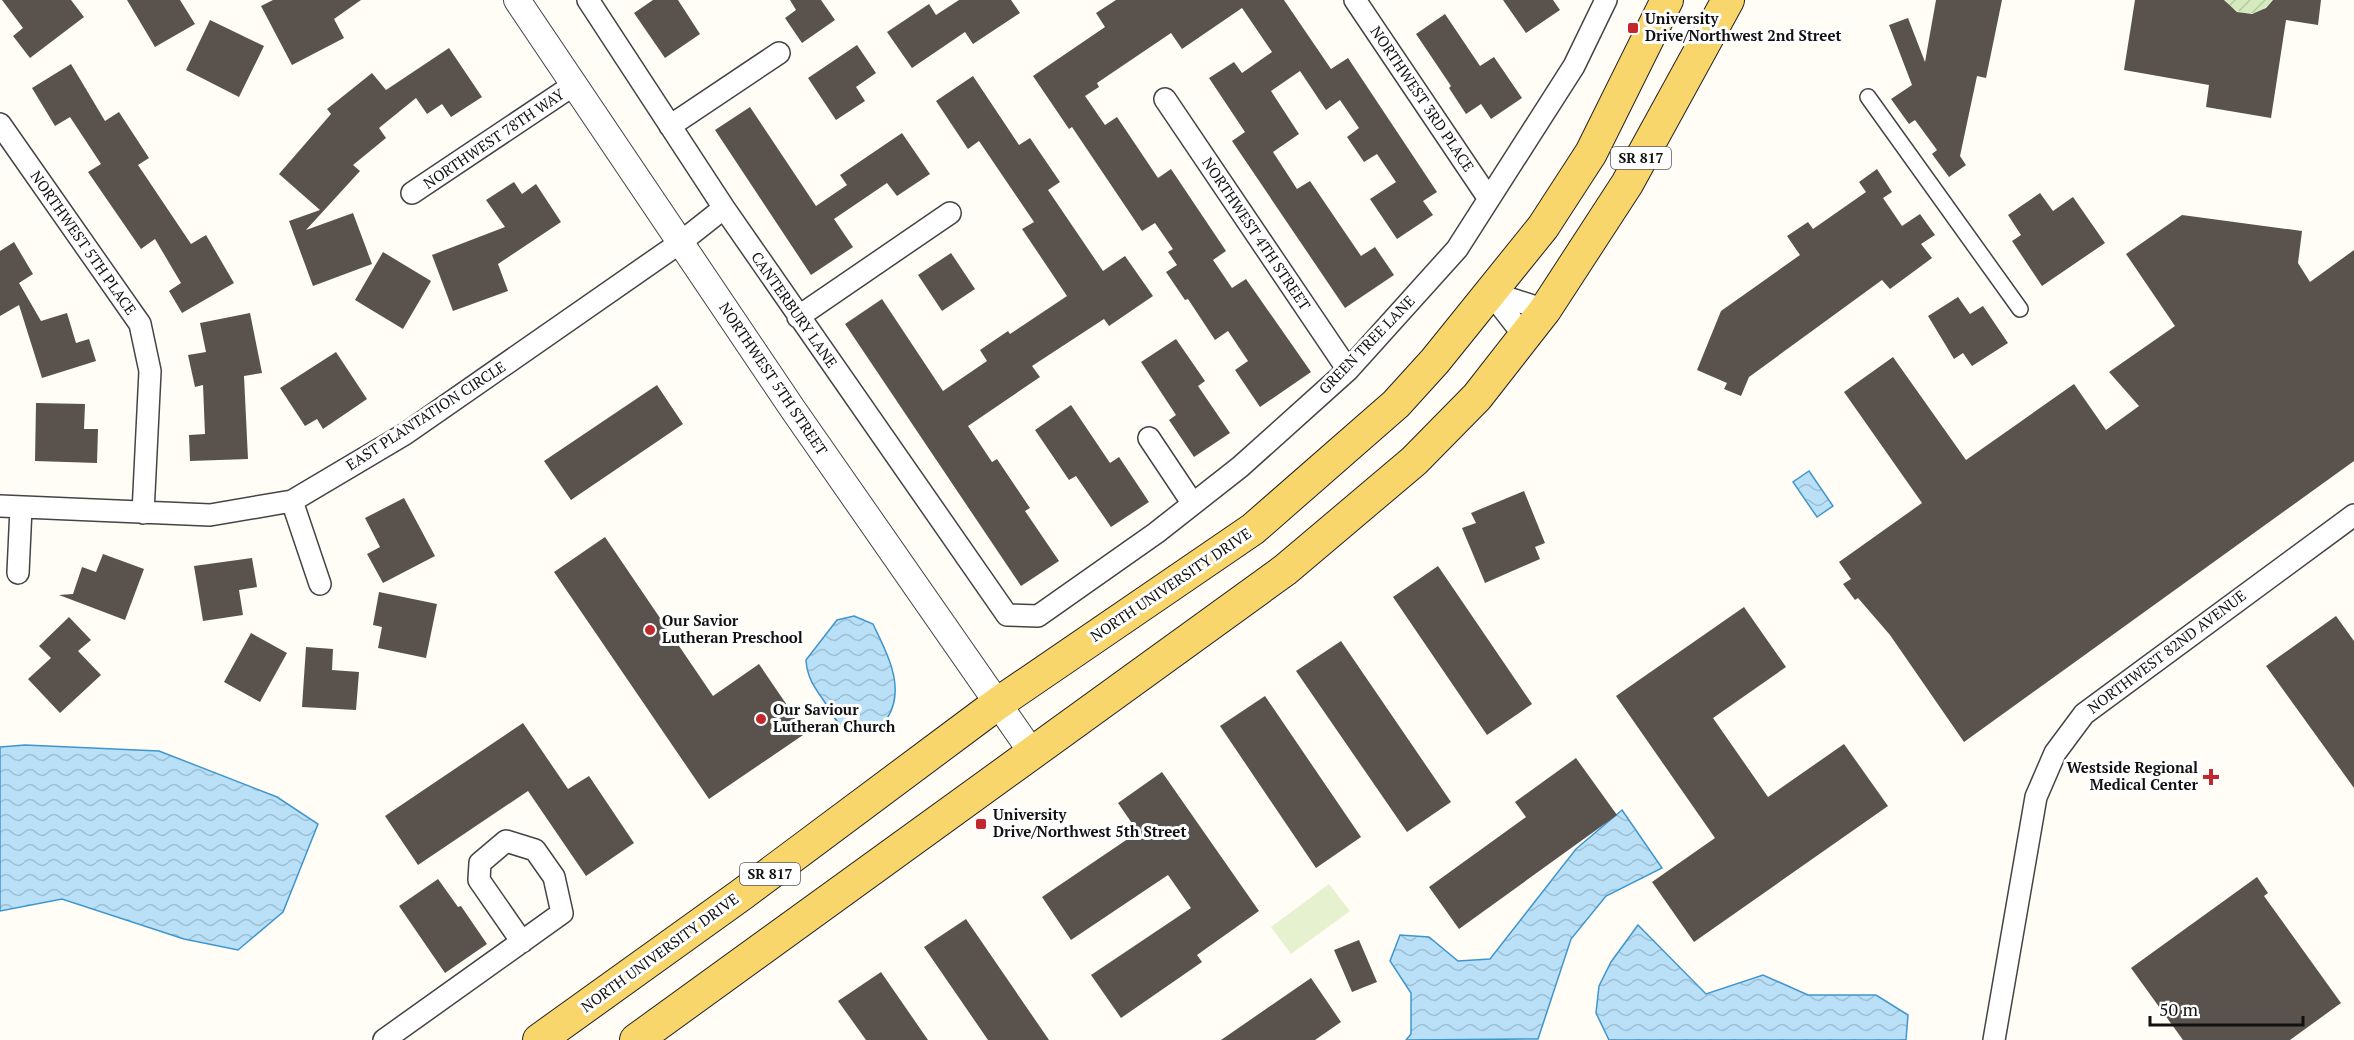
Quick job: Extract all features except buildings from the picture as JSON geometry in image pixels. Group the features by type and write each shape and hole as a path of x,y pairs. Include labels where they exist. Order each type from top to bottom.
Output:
{"main road":[{"name":"NORTH UNIVERSITY DRIVE","path":"539,1040 741,895 997,704 1253,529 1396,404 1435,361 1543,227 1591,153 1667,0"},
{"name":"SR 817","path":"636,1040 1034,754 1285,570 1414,460 1477,397 1545,310 1627,184 1728,0"}],"street":[{"name":"NORTHWEST 5TH STREET","path":"517,0 792,408 1034,754"},
{"name":"CANTERBURY LANE","path":"588,0 798,317 1007,615"},
{"name":"NORTHWEST 3RD PLACE","path":"1355,0 1489,199"},
{"name":"GREEN TREE LANE","path":"1007,615 1038,616 1156,533 1240,467 1348,370 1457,249 1574,66 1606,0"},
{"path":"670,126 779,53"},
{"name":"NORTHWEST 78TH WAY","path":"412,193 575,84"},
{"path":"1868,97 2020,309"},
{"name":"NORTHWEST 4TH STREET","path":"1165,99 1348,370"},
{"name":"NORTHWEST 5TH PLACE","path":"0,124 140,324 150,370 143,513"},
{"name":"EAST PLANTATION CIRCLE","path":"10,507 210,515 292,501 405,434 681,242 724,208"},
{"path":"798,317 950,213"},
{"path":"1490,292 1545,310"},
{"path":"1490,292 1525,336"},
{"path":"1149,438 1193,504"},
{"path":"292,501 320,584"},
{"path":"10,507 18,573"},
{"name":"NORTHWEST 82ND AVENUE","path":"1994,1040 2036,796 2055,753 2084,714 2354,515"},
{"path":"384,1040 522,942 562,913 554,877 535,850 506,841 480,863 479,880 522,942"}],"green space":[{"path":"2225,0 2272,0 2261,10 2249,14 2236,10"},
{"path":"1329,884 1350,911 1291,954 1271,927"}],"water":[{"path":"1809,471 1833,506 1817,517 1793,482"},
{"path":"854,616 873,624 888,658 895,685 894,703 886,720 873,732 864,734 846,730 836,720 812,682 806,660 837,620"},
{"path":"25,745 159,751 277,797 318,824 283,912 238,950 184,939 62,899 0,911 0,747"},
{"path":"1622,810 1662,868 1606,896 1571,939 1538,1039 1406,1040 1411,1034 1411,993 1390,961 1400,935 1429,937 1458,961 1490,959 1576,849"},
{"path":"1638,925 1706,994 1763,975 1808,995 1876,995 1908,1015 1906,1040 1609,1040 1596,1013 1599,986 1611,962"}],"place":[{"name":"University Drive/Northwest 2nd Street","path":"1633,28"},
{"name":"Our Savior Lutheran Preschool","path":"650,630"},
{"name":"Our Saviour Lutheran Church","path":"761,719"},
{"name":"Westside Regional Medical Center","path":"2211,777"},
{"name":"University Drive/Northwest 5th Street","path":"981,824"}]}
